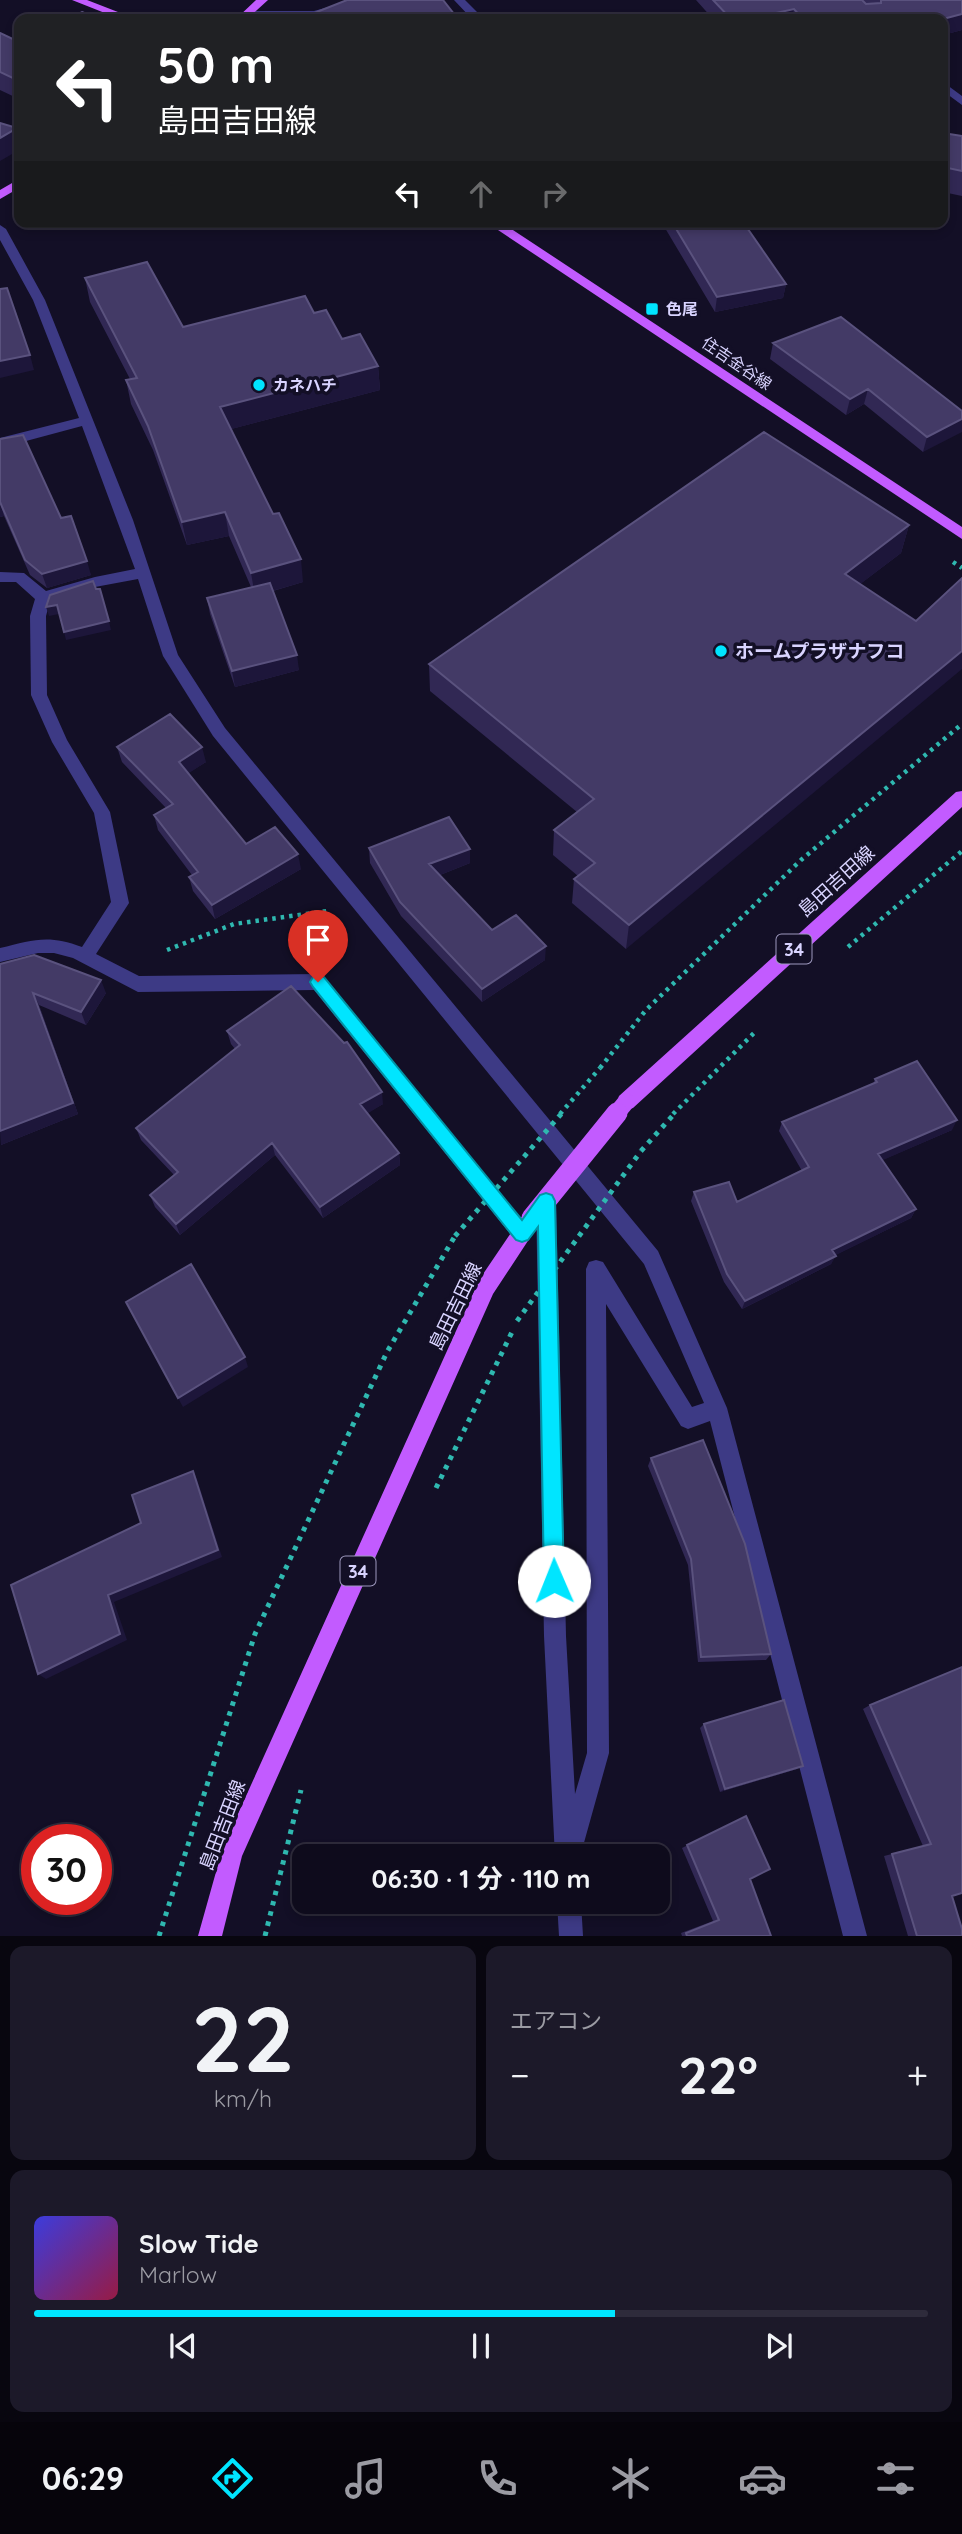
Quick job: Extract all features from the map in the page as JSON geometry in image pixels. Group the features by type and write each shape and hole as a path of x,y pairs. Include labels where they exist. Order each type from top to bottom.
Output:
{"main road":[{"path":"77,0 116,14"},
{"path":"248,14 263,0"},
{"name":"住吉金谷線","path":"501,228 962,534"},
{"name":"島田吉田線","path":"210,1936 231,1855 486,1287 527,1226 626,1102 962,797"}],"street":[{"path":"314,14 366,0"},
{"path":"459,0 473,14"},
{"path":"948,89 962,102"},
{"path":"0,229 39,300 126,520 171,656 219,732 651,1258 717,1408 855,1936"},
{"path":"0,443 87,420"},
{"path":"43,597 95,582 143,573"},
{"path":"0,577 19,577 43,597"},
{"path":"43,597 37,616 39,695 60,742 102,812 120,903 86,955"},
{"path":"0,955 44,944 86,955 111,973 138,984 318,982 527,1226"},
{"path":"546,1201 555,1636 567,1844"},
{"path":"572,1844 598,1754 596,1269 688,1419 717,1408"},
{"path":"570,1914 572,1936"}],"path":[{"path":"159,1936 256,1634 387,1353 455,1236 600,1068 646,1010 791,870 962,724"},
{"path":"845,950 962,851"},
{"path":"111,973 234,924 331,911 370,916"},
{"path":"431,1497 517,1321 649,1139 763,1024"},
{"path":"265,1936 302,1788"}],"building":[{"path":"347,0 443,0 454,14 312,14"},
{"path":"713,0 862,0 866,4 881,3 881,0 962,0 962,14 948,18 948,14 798,14 794,9 772,14 726,14"},
{"path":"0,33 14,40 14,79 0,72"},
{"path":"0,123 14,127 14,130 0,138"},
{"path":"948,134 962,136 962,171 948,168"},
{"path":"676,228 747,228 786,284 717,297"},
{"path":"147,262 183,327 305,296 314,313 326,310 342,339 360,334 378,366 220,407 273,514 279,513 301,559 251,573 225,512 182,522 148,426 126,380 137,378 85,278"},
{"path":"7,288 30,355 0,361 0,289"},
{"path":"841,317 962,411 962,419 927,437 868,389 850,399 773,343"},
{"path":"764,432 909,525 845,574 916,621 962,578 962,651 629,925 574,879 595,863 554,830 594,799 429,664"},
{"path":"23,435 61,518 71,516 87,561 42,574 25,560 0,502 0,439"},
{"path":"93,581 96,589 100,589 109,621 64,632 57,605 46,607 50,595"},
{"path":"270,583 297,655 232,671 207,598"},
{"path":"170,714 202,747 179,762 246,844 275,827 298,854 212,905 189,877 198,872 154,815 173,804 117,747"},
{"path":"449,817 470,849 429,864 492,930 516,915 546,946 482,989 400,902 369,848"},
{"path":"34,955 101,980 81,1012 33,993 73,1103 0,1131 0,964"},
{"path":"291,986 344,1043 347,1042 382,1092 360,1104 399,1153 320,1207 272,1143 176,1224 150,1195 178,1172 136,1128 240,1045 227,1031"},
{"path":"917,1061 957,1120 878,1154 916,1209 832,1250 836,1256 745,1301 727,1274 694,1192 729,1182 737,1202 809,1167 782,1122 877,1082 875,1079"},
{"path":"191,1264 245,1357 178,1398 126,1302"},
{"path":"703,1440 745,1544 771,1654 701,1657 691,1559 651,1458"},
{"path":"193,1471 218,1550 108,1595 120,1634 38,1674 11,1585 141,1523 132,1495"},
{"path":"962,1667 962,1893 952,1896 962,1936 917,1936 892,1854 931,1844 870,1705"},
{"path":"784,1700 803,1766 725,1789 704,1724"},
{"path":"746,1816 770,1869 750,1879 771,1936 687,1936 686,1933 719,1920 687,1845"}],"place":[{"name":"色尾","path":"652,309"},
{"name":"カネハチ","path":"259,385"},
{"name":"ホームプラザナフコ","path":"721,651"}],"route":[{"path":"318,982 522,1234 546,1201 554,1581"}]}
